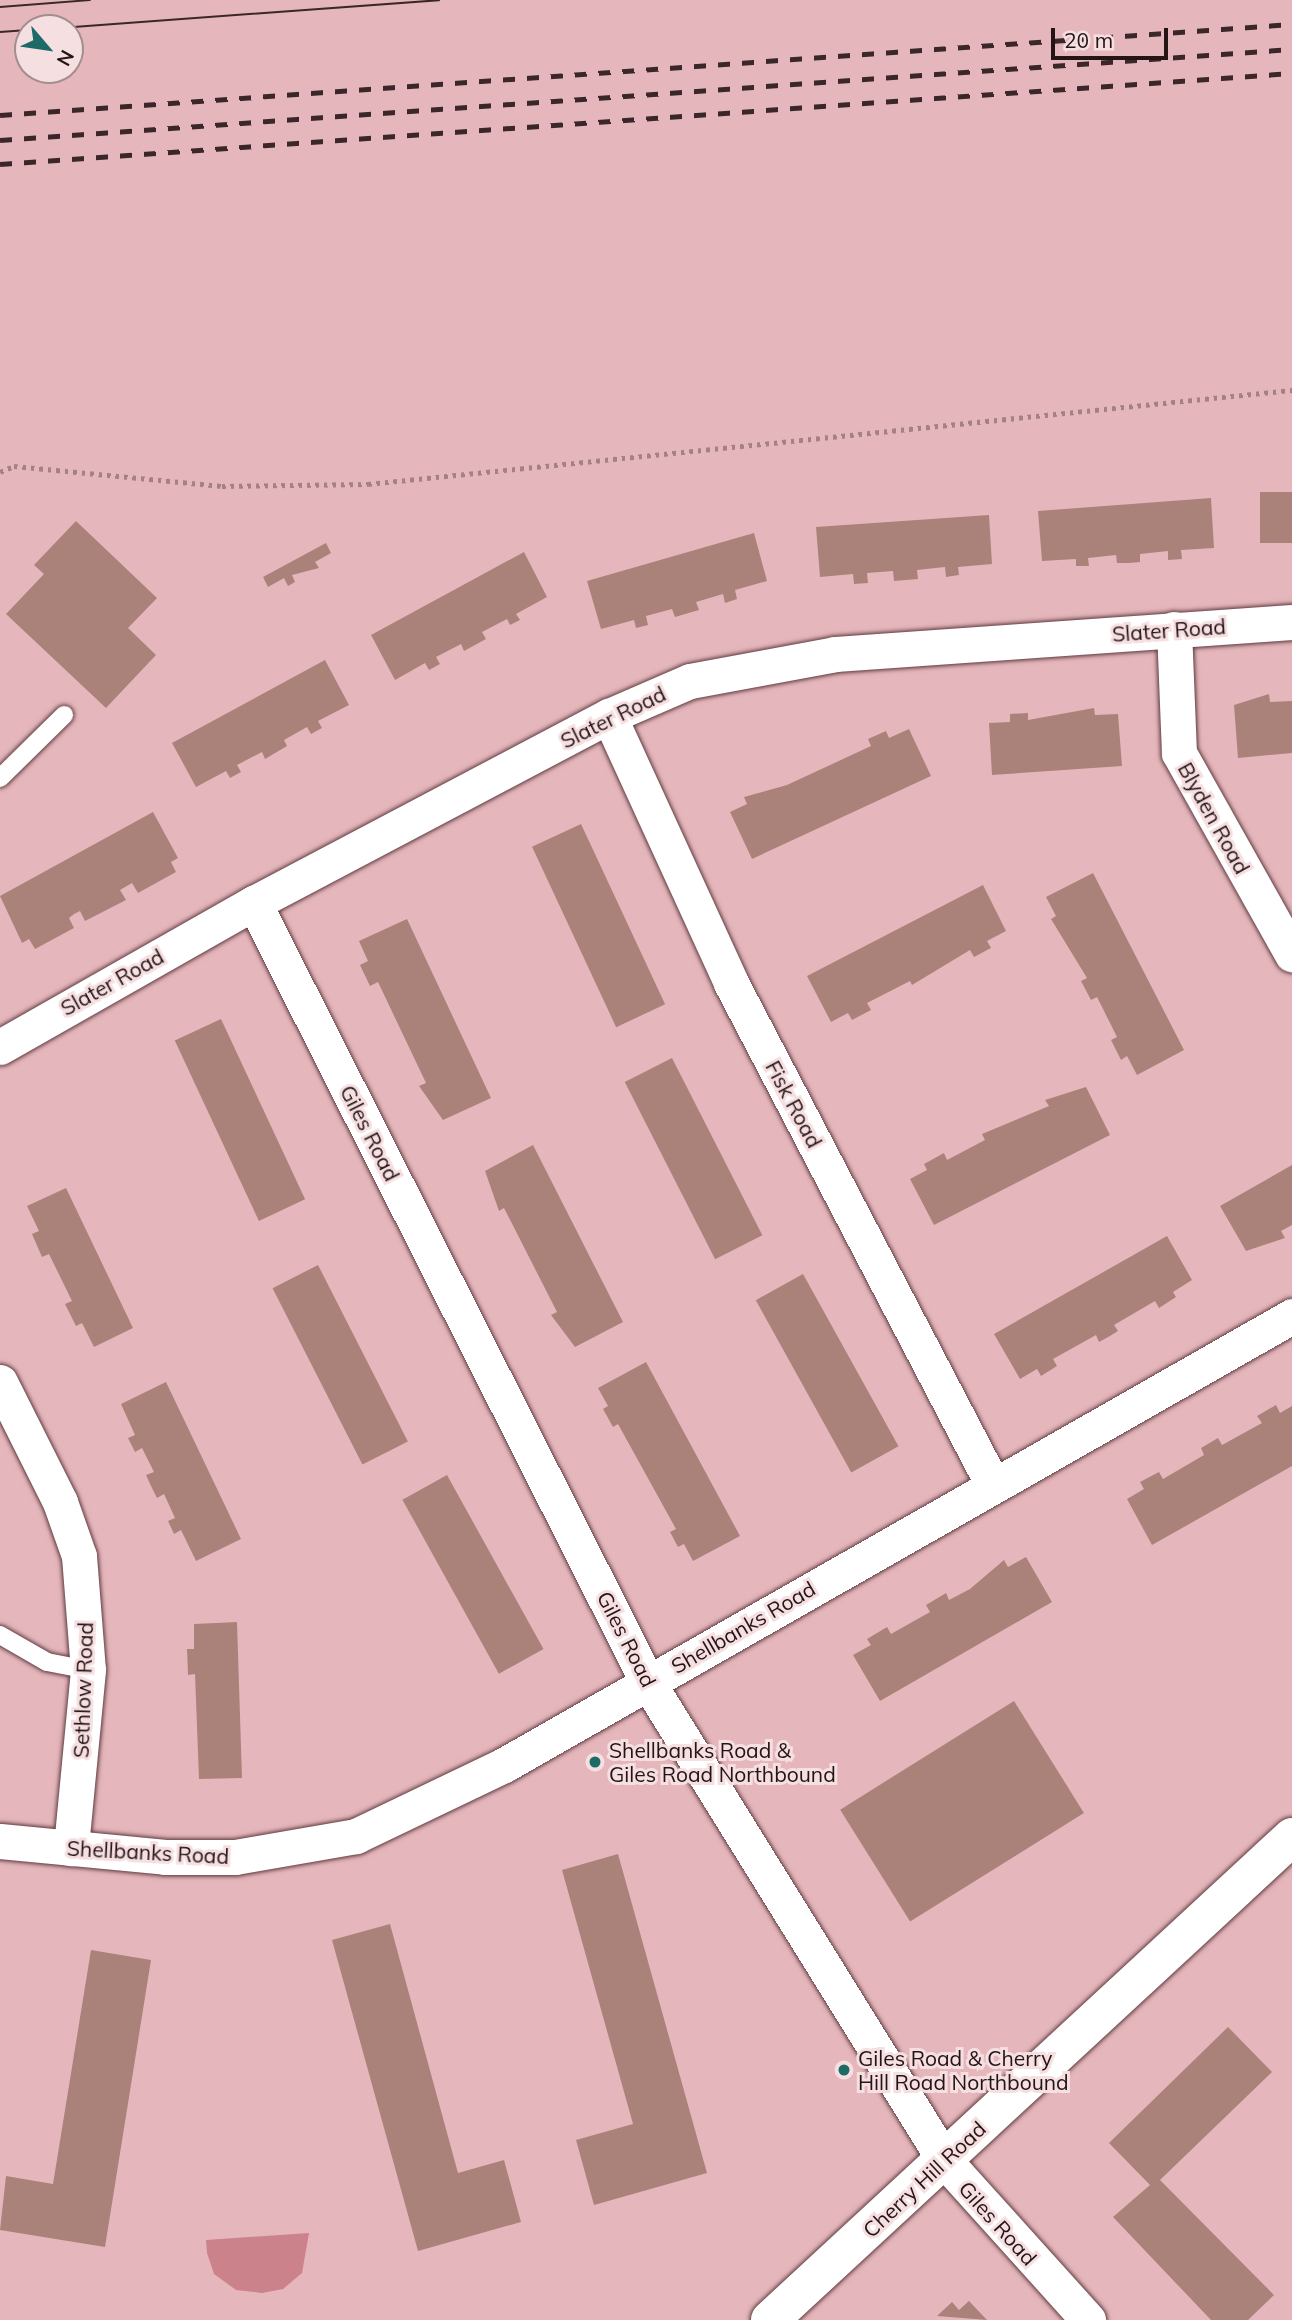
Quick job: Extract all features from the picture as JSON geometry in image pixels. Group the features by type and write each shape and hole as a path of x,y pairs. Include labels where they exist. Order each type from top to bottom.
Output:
{"street":[{"name":"Slater Road","path":"1,1042 254,902 609,716 690,681 746,667 835,654 1292,622"},
{"name":"Blyden Road","path":"1174,629 1178,753 1292,954"},
{"name":"Fisk Road","path":"609,716 732,983 993,1485"},
{"name":"Giles Road","path":"254,902 647,1681 944,2161 1088,2320"},
{"name":"Shellbanks Road","path":"0,1841 71,1848 235,1857 356,1836 435,1803 1292,1316"},
{"name":"Sethlow Road","path":"0,1382 60,1502 79,1556 88,1670 71,1848"},
{"name":"Cherry Hill Road","path":"770,2320 1292,1837"}],"lane":[{"path":"0,778 64,715"},
{"path":"0,1635 47,1662 88,1670"}],"path":[{"path":"0,472 14,466 222,486 368,484 1292,390"}],"shaded area":[{"path":"309,2233 302,2273 283,2289 262,2293 236,2290 214,2274 207,2253 206,2240"}],"building":[{"path":"1260,492 1292,492 1292,543 1260,543"},
{"path":"1211,498 1214,548 1181,550 1182,559 1168,560 1168,551 1140,554 1140,562 1129,563 1117,563 1116,555 1088,558 1089,566 1076,566 1076,559 1042,561 1038,511"},
{"path":"989,515 992,564 958,567 959,575 946,577 945,567 917,570 918,579 894,581 893,571 867,573 868,583 854,584 853,574 820,577 816,527"},
{"path":"76,521 157,598 128,628 156,655 106,708 6,614 44,574 34,565"},
{"path":"754,533 767,581 735,590 737,599 725,603 723,594 696,602 699,610 675,617 672,609 646,616 648,625 636,628 634,620 601,629 587,581"},
{"path":"326,543 331,553 315,562 319,568 292,575 295,582 288,586 284,578 268,587 263,577"},
{"path":"524,552 547,597 516,614 520,620 510,625 507,619 482,632 486,639 464,651 461,644 436,657 440,664 429,670 425,663 395,680 371,635"},
{"path":"325,660 349,705 318,721 322,728 311,734 307,727 284,740 287,746 265,759 262,752 237,765 241,772 230,778 226,771 196,787 172,743"},
{"path":"1269,694 1270,702 1292,701 1292,753 1238,758 1234,705"},
{"path":"1094,708 1095,715 1118,714 1122,766 992,775 989,723 1010,722 1010,714 1028,713 1028,720"},
{"path":"909,729 931,776 752,859 730,812 747,804 744,797 787,785 871,746 868,739 886,731 889,738"},
{"path":"153,812 178,858 171,862 176,872 138,893 132,883 120,890 126,900 85,921 80,911 74,914 69,918 74,928 35,949 29,939 22,943 0,896"},
{"path":"581,824 665,1004 616,1027 532,847"},
{"path":"1093,873 1184,1050 1137,1075 1127,1056 1121,1060 1111,1040 1117,1037 1097,997 1091,1000 1081,981 1087,978 1051,919 1056,916 1046,897"},
{"path":"983,885 1006,931 987,941 991,948 974,957 970,950 912,985 910,981 867,1003 871,1010 852,1020 848,1013 831,1022 807,976"},
{"path":"407,919 491,1098 443,1120 419,1086 426,1083 378,982 370,986 360,965 368,961 359,941"},
{"path":"221,1019 305,1199 259,1221 175,1041"},
{"path":"672,1058 762,1235 715,1259 625,1082"},
{"path":"1086,1087 1110,1135 934,1225 910,1179 927,1170 924,1164 944,1153 947,1160 985,1140 982,1134 1049,1106 1045,1100"},
{"path":"533,1145 623,1322 575,1347 551,1315 557,1312 504,1208 499,1211 485,1171"},
{"path":"1292,1165 1292,1225 1281,1231 1285,1238 1246,1251 1220,1206"},
{"path":"66,1188 133,1328 94,1347 82,1323 76,1326 65,1304 72,1301 49,1254 42,1257 32,1234 39,1231 27,1206"},
{"path":"1167,1236 1192,1280 1173,1292 1176,1297 1159,1308 1155,1301 1114,1325 1118,1331 1110,1336 1099,1342 1096,1335 1053,1359 1057,1366 1041,1376 1037,1369 1020,1379 994,1334"},
{"path":"318,1265 408,1441 362,1465 273,1288"},
{"path":"803,1274 899,1446 851,1472 756,1300"},
{"path":"646,1362 740,1536 693,1561 684,1544 678,1547 670,1532 676,1529 618,1424 613,1427 603,1409 608,1406 598,1388"},
{"path":"166,1382 241,1539 196,1561 181,1530 174,1534 168,1521 175,1518 164,1494 157,1498 151,1486 146,1475 154,1472 142,1448 135,1452 128,1438 135,1435 121,1404"},
{"path":"1276,1405 1280,1413 1292,1406 1292,1466 1152,1545 1127,1499 1144,1489 1140,1482 1159,1472 1163,1479 1204,1455 1201,1448 1218,1438 1222,1445 1262,1423 1257,1416"},
{"path":"447,1475 543,1649 499,1674 402,1500"},
{"path":"1026,1557 1052,1602 880,1701 853,1655 871,1645 867,1639 887,1627 891,1634 930,1612 926,1605 946,1593 949,1600 970,1589 1004,1560 1008,1567"},
{"path":"237,1622 242,1778 199,1779 195,1674 188,1675 187,1649 194,1649 194,1624"},
{"path":"1014,1701 1084,1813 910,1922 840,1810"},
{"path":"618,1854 707,2173 594,2205 576,2140 633,2124 562,1870"},
{"path":"390,1924 458,2173 504,2160 521,2222 418,2251 332,1940"},
{"path":"91,1950 151,1960 105,2247 0,2230 6,2176 53,2184"},
{"path":"1228,2027 1272,2072 1160,2180 1274,2295 1248,2320 1211,2320 1113,2217 1150,2185 1109,2143"},
{"path":"969,2301 987,2320 937,2316 952,2302 959,2310"}],"tram line":[{"path":"0,7 90,0"},
{"path":"84,26 439,0"},
{"path":"0,32 14,31"}],"railway":[{"path":"0,115 1292,24"},
{"path":"0,140 1292,49"},
{"path":"0,164 1292,73"}],"place":[{"name":"Shellbanks Road & Giles Road Northbound","path":"595,1762"},
{"name":"Giles Road & Cherry Hill Road Northbound","path":"844,2070"}]}
